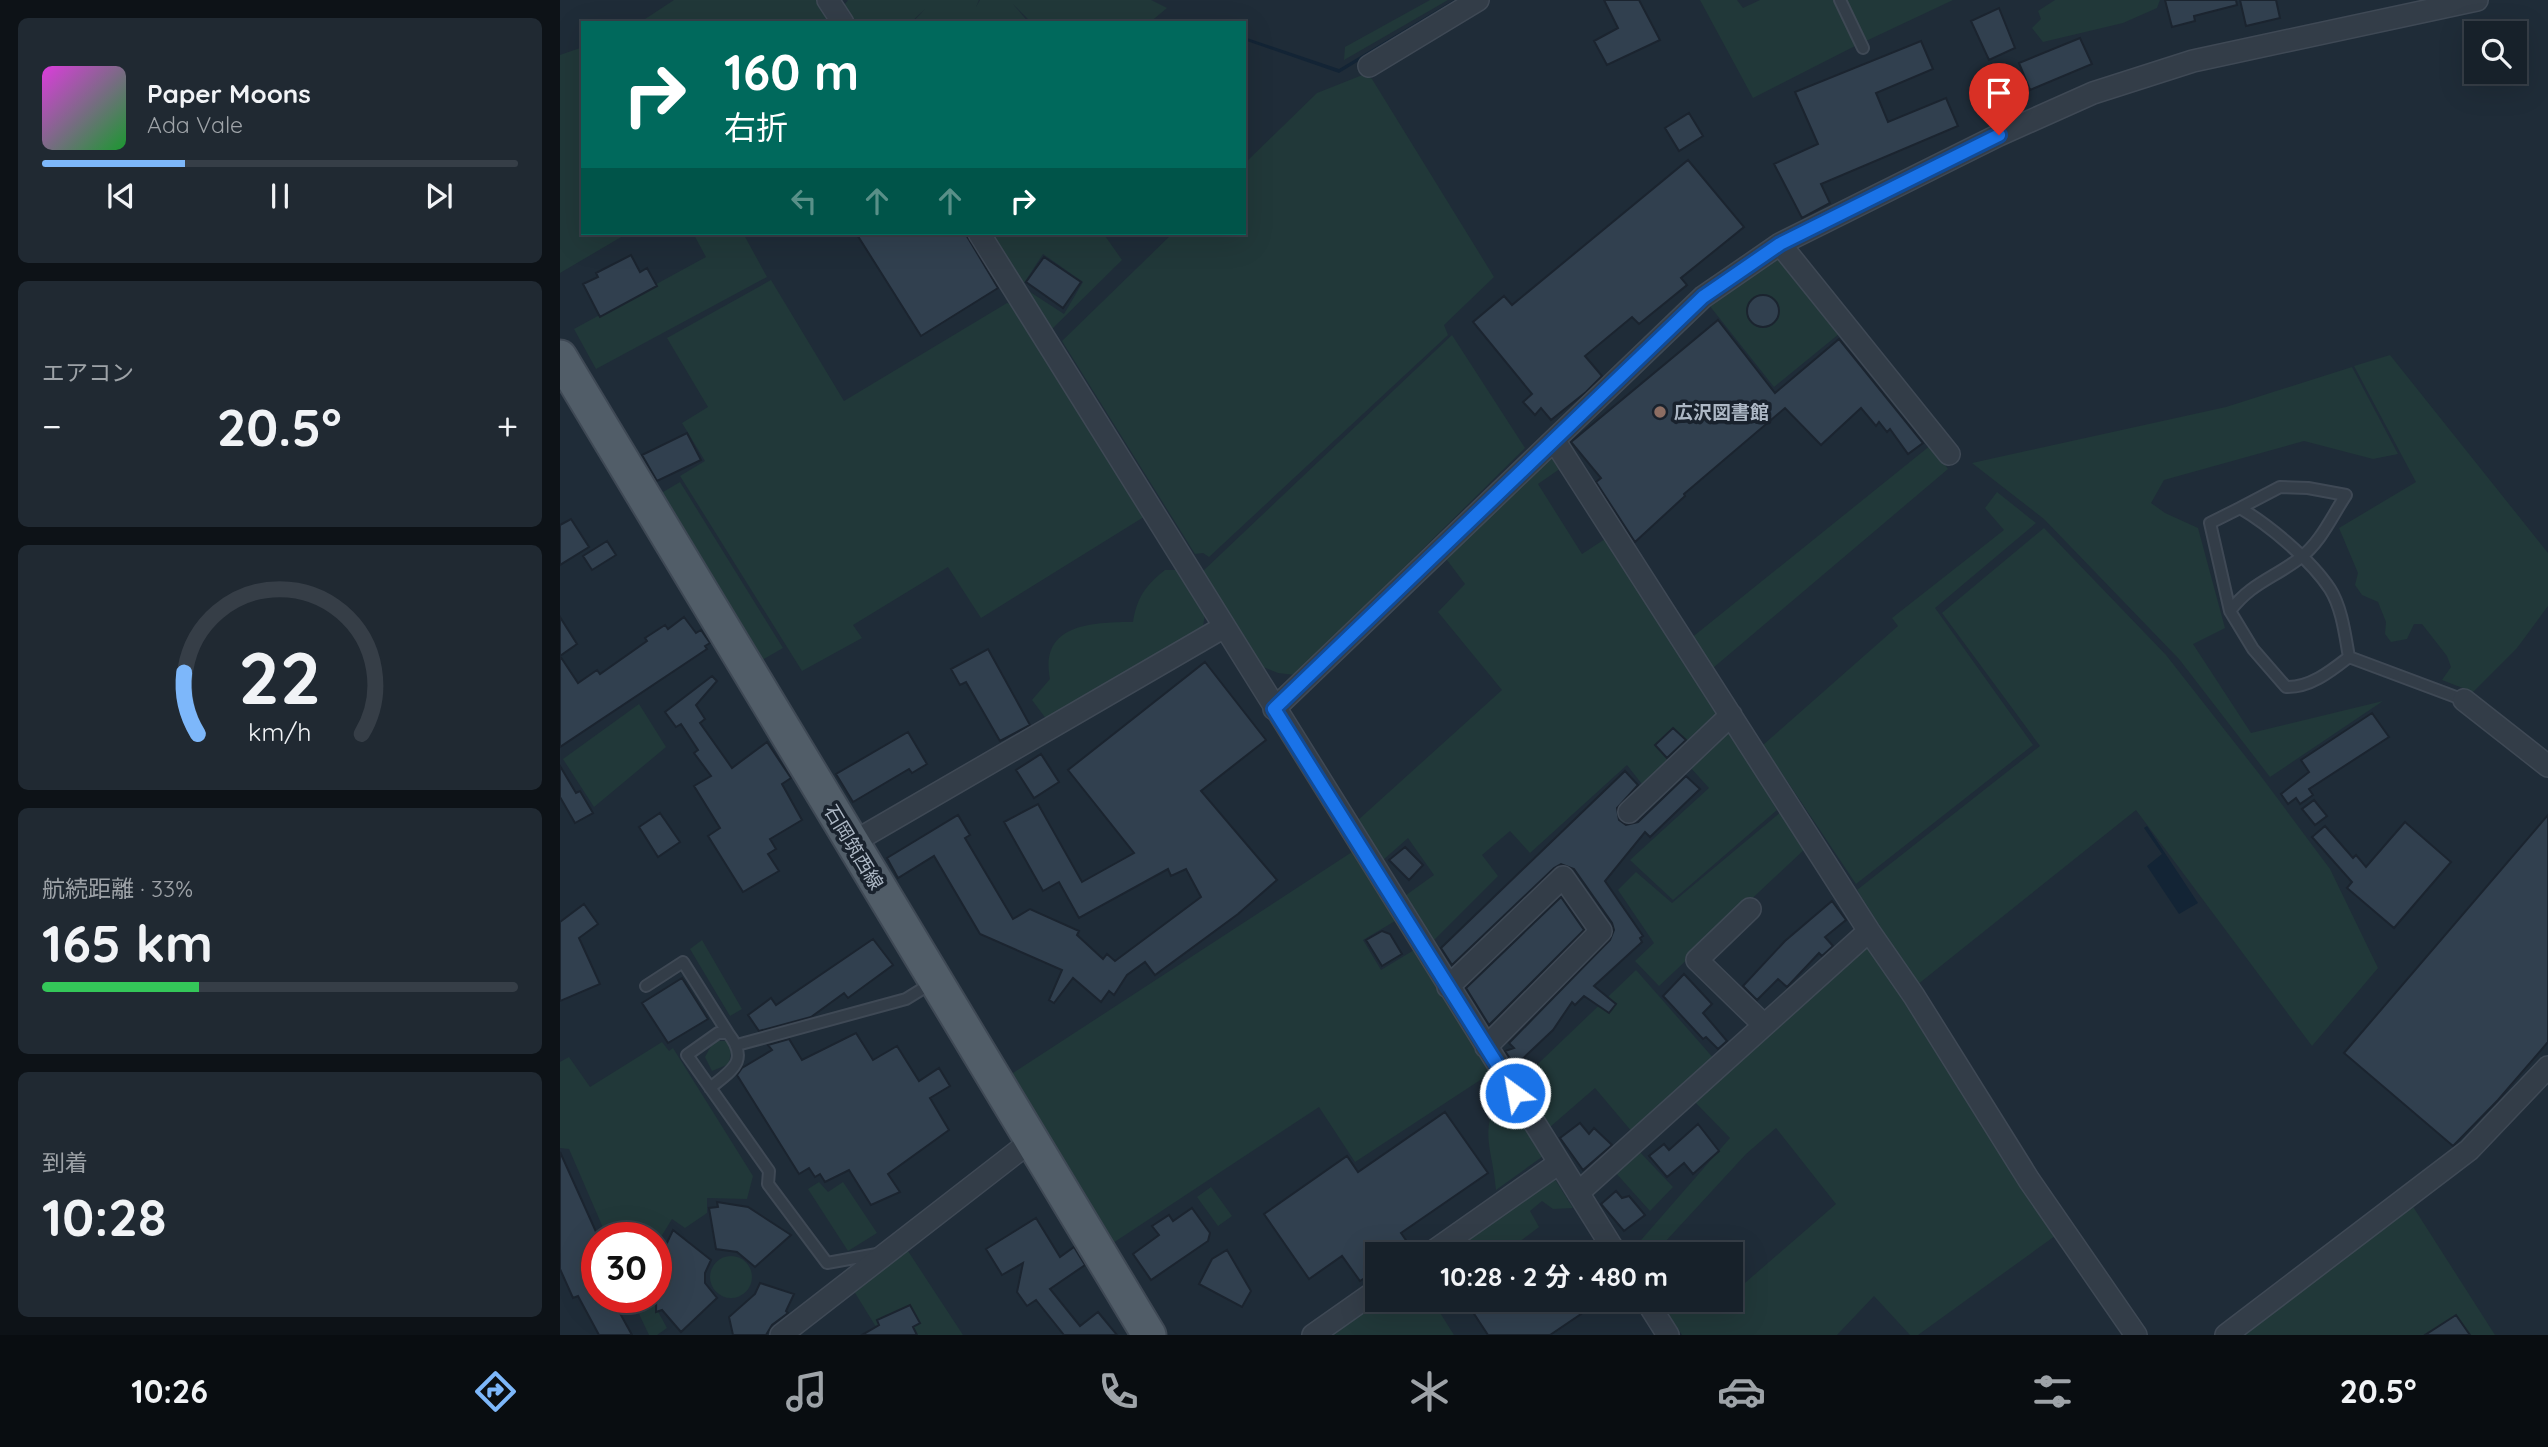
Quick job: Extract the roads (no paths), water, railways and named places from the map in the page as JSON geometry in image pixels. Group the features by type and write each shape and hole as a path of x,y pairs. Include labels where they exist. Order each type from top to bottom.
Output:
{"main road":[{"name":"石岡筑西線","path":"560,357 1149,1335"}],"street":[{"path":"828,0 842,21"},
{"path":"1369,66 1478,0"},
{"path":"1274,709 1703,297 1780,244 1999,135 2093,93 2193,61 2477,0"},
{"path":"980,235 1609,1242"},
{"path":"1780,244 1949,453"},
{"path":"1554,440 1869,931 1914,996 2029,1180 2136,1335"},
{"path":"852,843 1224,627"},
{"path":"2464,700 2548,766"},
{"path":"1629,813 1731,715"},
{"path":"1448,987 1563,877 1601,931 1486,1047"},
{"path":"1749,909 1697,960 1764,1025"},
{"path":"1578,1193 1869,931"},
{"path":"2227,1335 2469,1150 2548,1067"},
{"path":"781,1335 1031,1141"},
{"path":"1447,1242 1559,1163"},
{"path":"1313,1335 1365,1298"},
{"path":"1654,1312 1668,1335"}],"lane":[{"path":"1840,0 1863,48"},
{"path":"2230,611 2244,593 2301,558 2319,540 2346,495 2308,488 2280,487 2210,523 2230,611 2253,649 2287,687 2298,687 2323,676 2349,657"},
{"path":"2240,508 2261,520 2330,589 2343,623 2349,657"},
{"path":"2349,657 2464,700"},
{"path":"646,986 683,962 737,1045 739,1057 733,1070 710,1088"},
{"path":"737,1045 906,999 935,982"},
{"path":"728,1033 718,1033 687,1055 769,1171 768,1184 827,1263 887,1252"}],"water":[{"path":"1454,0 1459,0 1339,73 1246,41 1246,38 1339,69"},
{"path":"2147,826 2198,903 2179,914 2147,866 2162,854 2144,828"}],"place":[{"name":"広沢図書館","path":"1660,412"}]}
